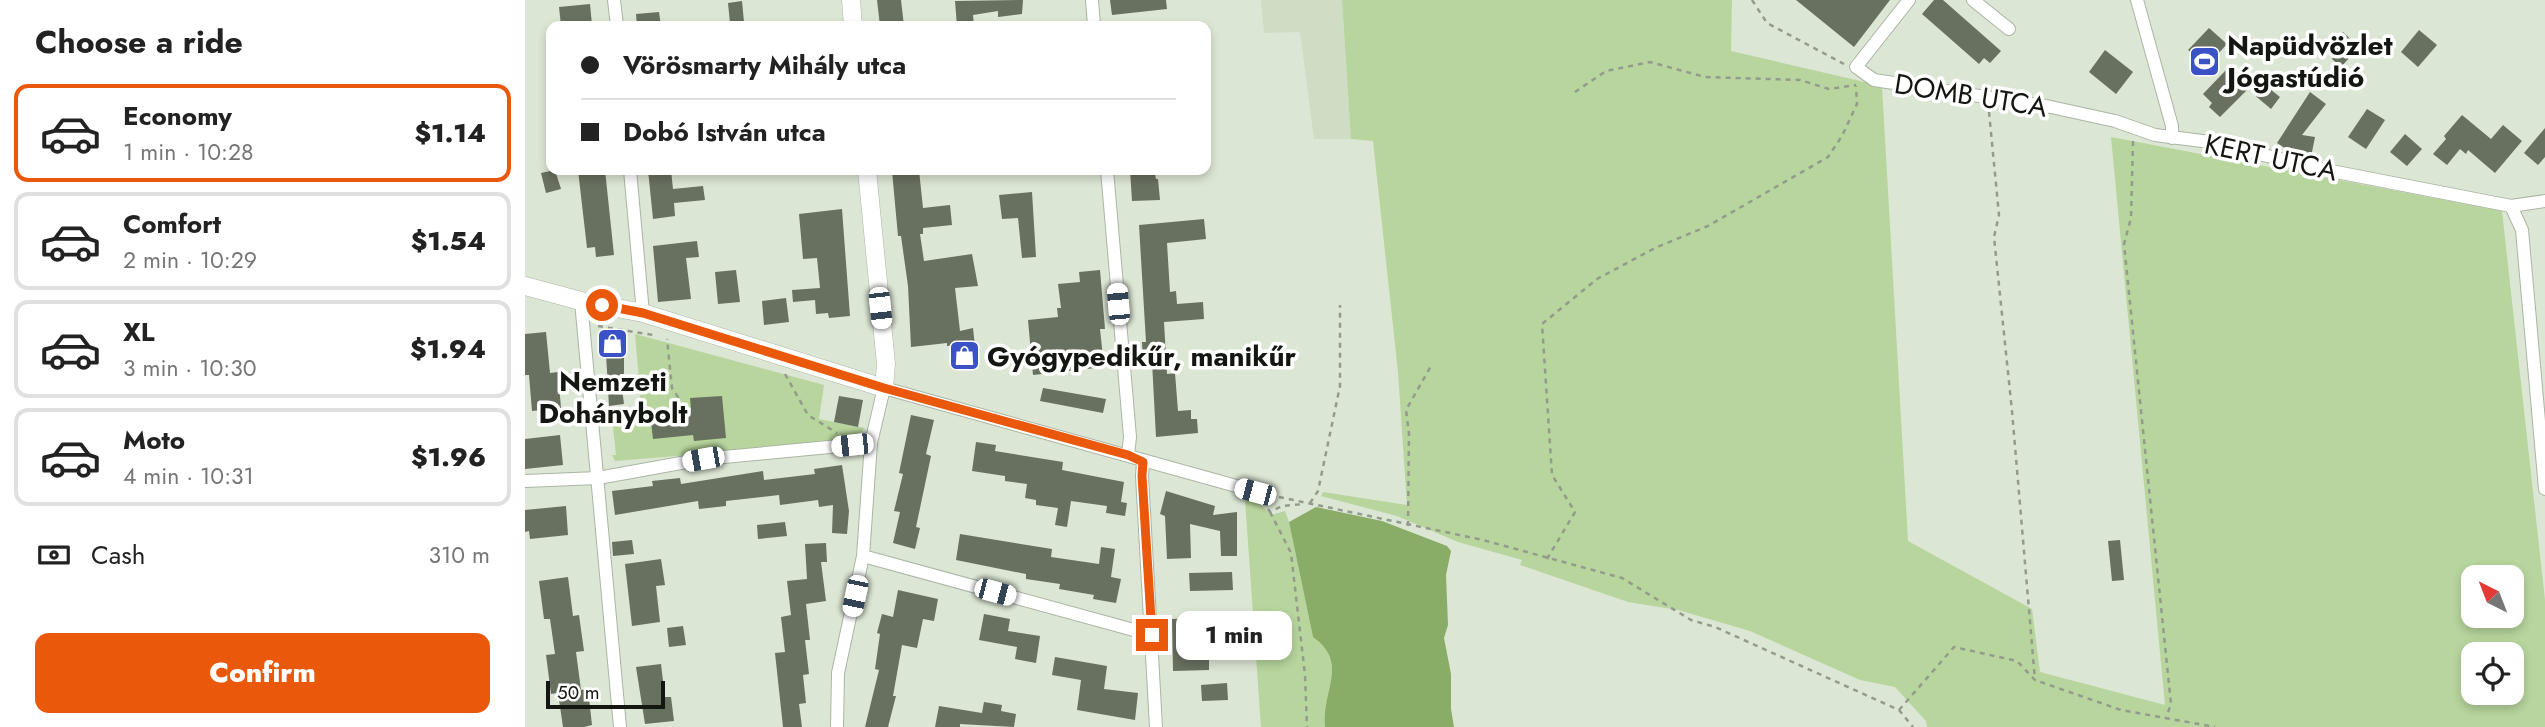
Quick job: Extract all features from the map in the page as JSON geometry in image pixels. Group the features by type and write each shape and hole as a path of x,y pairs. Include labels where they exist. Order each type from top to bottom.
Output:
{"street":[{"path":"614,0 616,21"},
{"path":"851,0 853,21"},
{"path":"1092,0 1094,21"},
{"name":"DOMB UTCA","path":"1909,0 1856,67 1874,80 2064,109 2172,138"},
{"path":"1973,0 2009,29"},
{"name":"KERT UTCA","path":"2137,0 2172,126 2172,138 2210,142 2321,169 2511,206 2545,201"},
{"path":"630,175 643,313"},
{"path":"837,727 838,673 863,556 871,443 884,388 886,364 867,175"},
{"path":"1107,175 1130,438 1128,455"},
{"path":"2511,206 2522,230 2545,489"},
{"path":"525,286 581,301 643,313 884,388 1260,493"},
{"path":"581,301 620,727"},
{"path":"525,481 598,478 703,459 871,443"},
{"path":"1143,462 1156,727"},
{"path":"863,556 1152,635"}],"path":[{"path":"1752,0 1767,23 1837,62"},
{"path":"1575,92 1606,71 1650,62 1705,77 1800,80 1829,89 1856,85"},
{"path":"1547,559 1575,512 1552,475 1542,324 1597,279 1655,248 1708,226 1828,157 1842,136 1857,104 1856,67"},
{"path":"1988,98 1999,215 1994,237 2035,680"},
{"path":"2133,128 2131,218 2124,243 2171,704 2166,718"},
{"path":"1310,503 1318,491 1340,386 1340,305"},
{"path":"593,424 647,417 647,411 680,408 678,397 672,388 667,339"},
{"path":"1408,526 1409,434 1406,410 1431,366"},
{"path":"783,372 808,415 852,445"},
{"path":"1260,493 1456,535 1622,578 1691,620 1715,627 1899,710 1913,727"},
{"path":"1260,493 1291,553 1305,675 1307,727"},
{"path":"1270,512 1282,506 1310,503"},
{"path":"1899,710 1954,647 2017,661 2035,680 2121,710 2215,727"}],"shaded area":[{"path":"1261,0 1342,0 1351,139 1314,139 1300,32 1264,33"}],"green space":[{"path":"1342,0 1732,0 1731,51 1882,86 1908,541 2032,609 2040,672 2165,705 2111,137 2502,211 2545,600 2545,727 1927,727 1926,721 1895,687 1860,680 1750,631 1678,610 1628,602 1520,565 1522,560 1458,542 1397,516 1321,496 1323,492 1407,505 1398,372 1373,141 1351,139"},
{"path":"635,334 824,385 819,419 864,428 862,432 823,444 615,461 612,455 616,455 612,418 642,414"},
{"path":"1248,492 1271,515 1285,511 1289,522 1313,637 1324,647 1332,668 1325,727 1261,727 1245,500"},
{"path":"1316,507 1382,521 1447,546 1451,551 1446,575 1448,625 1444,638 1451,674 1454,727 1325,727 1332,668 1324,647 1313,637 1289,522"}],"building":[{"path":"877,0 901,0 903,21 879,21"},
{"path":"1023,0 1022,14 998,17 998,11 973,15 974,21 957,21 955,1"},
{"path":"1110,0 1166,0 1167,9 1112,15"},
{"path":"1796,0 1890,0 1854,47"},
{"path":"1934,0 1943,0 2001,51 1990,63 1984,58 1979,64 1922,14"},
{"path":"742,1 744,21 730,21 728,3"},
{"path":"590,4 592,21 560,21 559,7"},
{"path":"659,12 660,21 637,21 636,14"},
{"path":"2209,28 2227,44 2207,66 2188,50"},
{"path":"2419,30 2437,45 2418,67 2401,52"},
{"path":"2343,32 2359,47 2341,67 2332,59 2338,51 2331,46"},
{"path":"2105,50 2133,72 2116,94 2089,72"},
{"path":"2226,70 2247,90 2220,117 2209,107 2212,103 2203,94"},
{"path":"2261,82 2280,97 2271,109 2252,93"},
{"path":"2310,92 2326,104 2302,135 2315,137 2311,157 2292,153 2277,143"},
{"path":"2367,109 2385,120 2366,149 2348,137"},
{"path":"2462,115 2491,139 2503,125 2522,141 2495,173 2468,150 2466,154 2460,149 2447,165 2433,154"},
{"path":"2545,128 2545,157 2538,165 2524,153"},
{"path":"2405,134 2422,149 2407,166 2390,152"},
{"path":"541,173 557,175 561,189 546,193"},
{"path":"579,175 606,175 614,255 596,257 595,247 587,248"},
{"path":"649,175 672,175 673,189 703,186 705,200 674,203 675,216 653,219"},
{"path":"892,175 920,175 923,208 950,205 952,225 923,228 923,234 920,234 924,261 972,254 978,286 955,288 960,331 973,328 977,365 958,361 960,345 947,346 947,343 911,347 908,286 901,236 898,236"},
{"path":"1130,175 1155,175 1160,200 1132,201"},
{"path":"1032,192 1036,257 1022,258 1018,218 1002,219 999,195"},
{"path":"842,209 850,316 829,318 828,313 816,314 815,300 793,302 792,290 820,288 817,258 803,259 799,214"},
{"path":"1204,219 1206,239 1167,243 1170,292 1176,291 1177,304 1203,302 1204,319 1164,322 1167,374 1175,373 1178,411 1191,410 1191,419 1197,419 1198,433 1156,437 1152,362 1143,362 1142,342 1146,342 1139,225"},
{"path":"697,241 699,257 686,258 691,299 658,302 653,246"},
{"path":"736,270 740,302 718,304 715,272"},
{"path":"1100,270 1105,329 1100,329 1104,367 1033,375 1028,320 1058,317 1057,308 1061,308 1058,284 1080,282 1079,272"},
{"path":"786,298 789,322 764,325 762,301"},
{"path":"546,332 550,373 558,372 561,408 532,411 529,375 525,375 525,334"},
{"path":"605,337 618,337 618,353 624,353 624,374 620,374 624,404 609,406"},
{"path":"1043,388 1106,399 1103,413 1040,401"},
{"path":"722,396 726,438 694,441 693,435 653,439 650,413 691,409 690,398"},
{"path":"839,396 863,400 858,427 834,422"},
{"path":"911,415 934,420 926,454 931,456 916,527 920,528 915,549 893,543 900,512 894,511 903,474 899,473"},
{"path":"560,435 563,465 525,469 525,439"},
{"path":"976,442 996,445 995,451 1063,462 1062,470 1124,482 1121,502 1127,503 1125,516 1106,513 1107,506 1071,501 1067,527 1055,525 1058,508 1036,505 1036,500 1025,498 1027,484 1005,481 1005,476 972,471"},
{"path":"842,465 849,511 847,534 832,533 833,505 819,507 818,500 780,505 779,495 726,501 726,506 699,509 698,501 615,515 612,491 653,486 652,481 680,478 681,484 763,471 764,480 815,474 814,469"},
{"path":"1166,491 1215,506 1213,515 1237,512 1237,556 1221,556 1220,531 1190,524 1191,558 1167,559 1165,516 1160,514"},
{"path":"566,506 568,535 530,539 529,531 525,532 525,510"},
{"path":"785,522 787,536 758,539 757,525"},
{"path":"960,534 1052,549 1051,557 1099,564 1101,547 1115,549 1111,577 1121,579 1116,603 1093,599 1094,595 1059,589 1060,584 1026,579 1026,574 956,560"},
{"path":"632,540 634,554 613,556 612,542"},
{"path":"2120,540 2124,580 2112,581 2108,541"},
{"path":"826,543 827,562 821,562 826,601 806,604 810,640 805,640 809,674 803,675 806,703 799,704 802,727 783,727 775,653 785,652 781,617 791,615 787,581 807,579 805,544"},
{"path":"661,559 665,585 656,586 660,622 632,626 625,564"},
{"path":"1232,572 1233,590 1190,591 1189,573"},
{"path":"568,577 573,616 579,615 584,651 576,652 581,690 588,689 592,725 584,727 563,727 558,693 551,694 546,655 555,654 550,619 544,619 539,581"},
{"path":"898,590 938,599 934,621 923,619 917,648 902,645 893,696 896,696 888,727 865,727 879,670 875,669 880,634 877,633 882,614 893,617"},
{"path":"984,614 1010,619 1008,631 1040,636 1036,663 1015,659 1017,647 979,640"},
{"path":"1196,618 1196,648 1209,648 1209,670 1173,671 1172,619"},
{"path":"683,626 686,645 669,647 667,628"},
{"path":"1055,657 1107,666 1104,689 1138,693 1135,720 1077,710 1081,680 1052,675"},
{"path":"661,664 665,697 671,697 674,721 645,724 636,667"},
{"path":"1227,683 1228,700 1202,701 1201,685"},
{"path":"984,702 1002,705 1001,711 1016,714 1014,727 960,724 960,727 935,727 939,706 982,713"}],"place":[{"name":"Napüdvözlet Jógastúdió","path":"2204,61"},
{"name":"Nemzeti Dohánybolt","path":"613,344"},
{"name":"Gyógypedikűr, manikűr","path":"964,356"}],"route":[{"path":"602,305 643,313 884,388 1128,455 1143,462 1152,635"}]}
